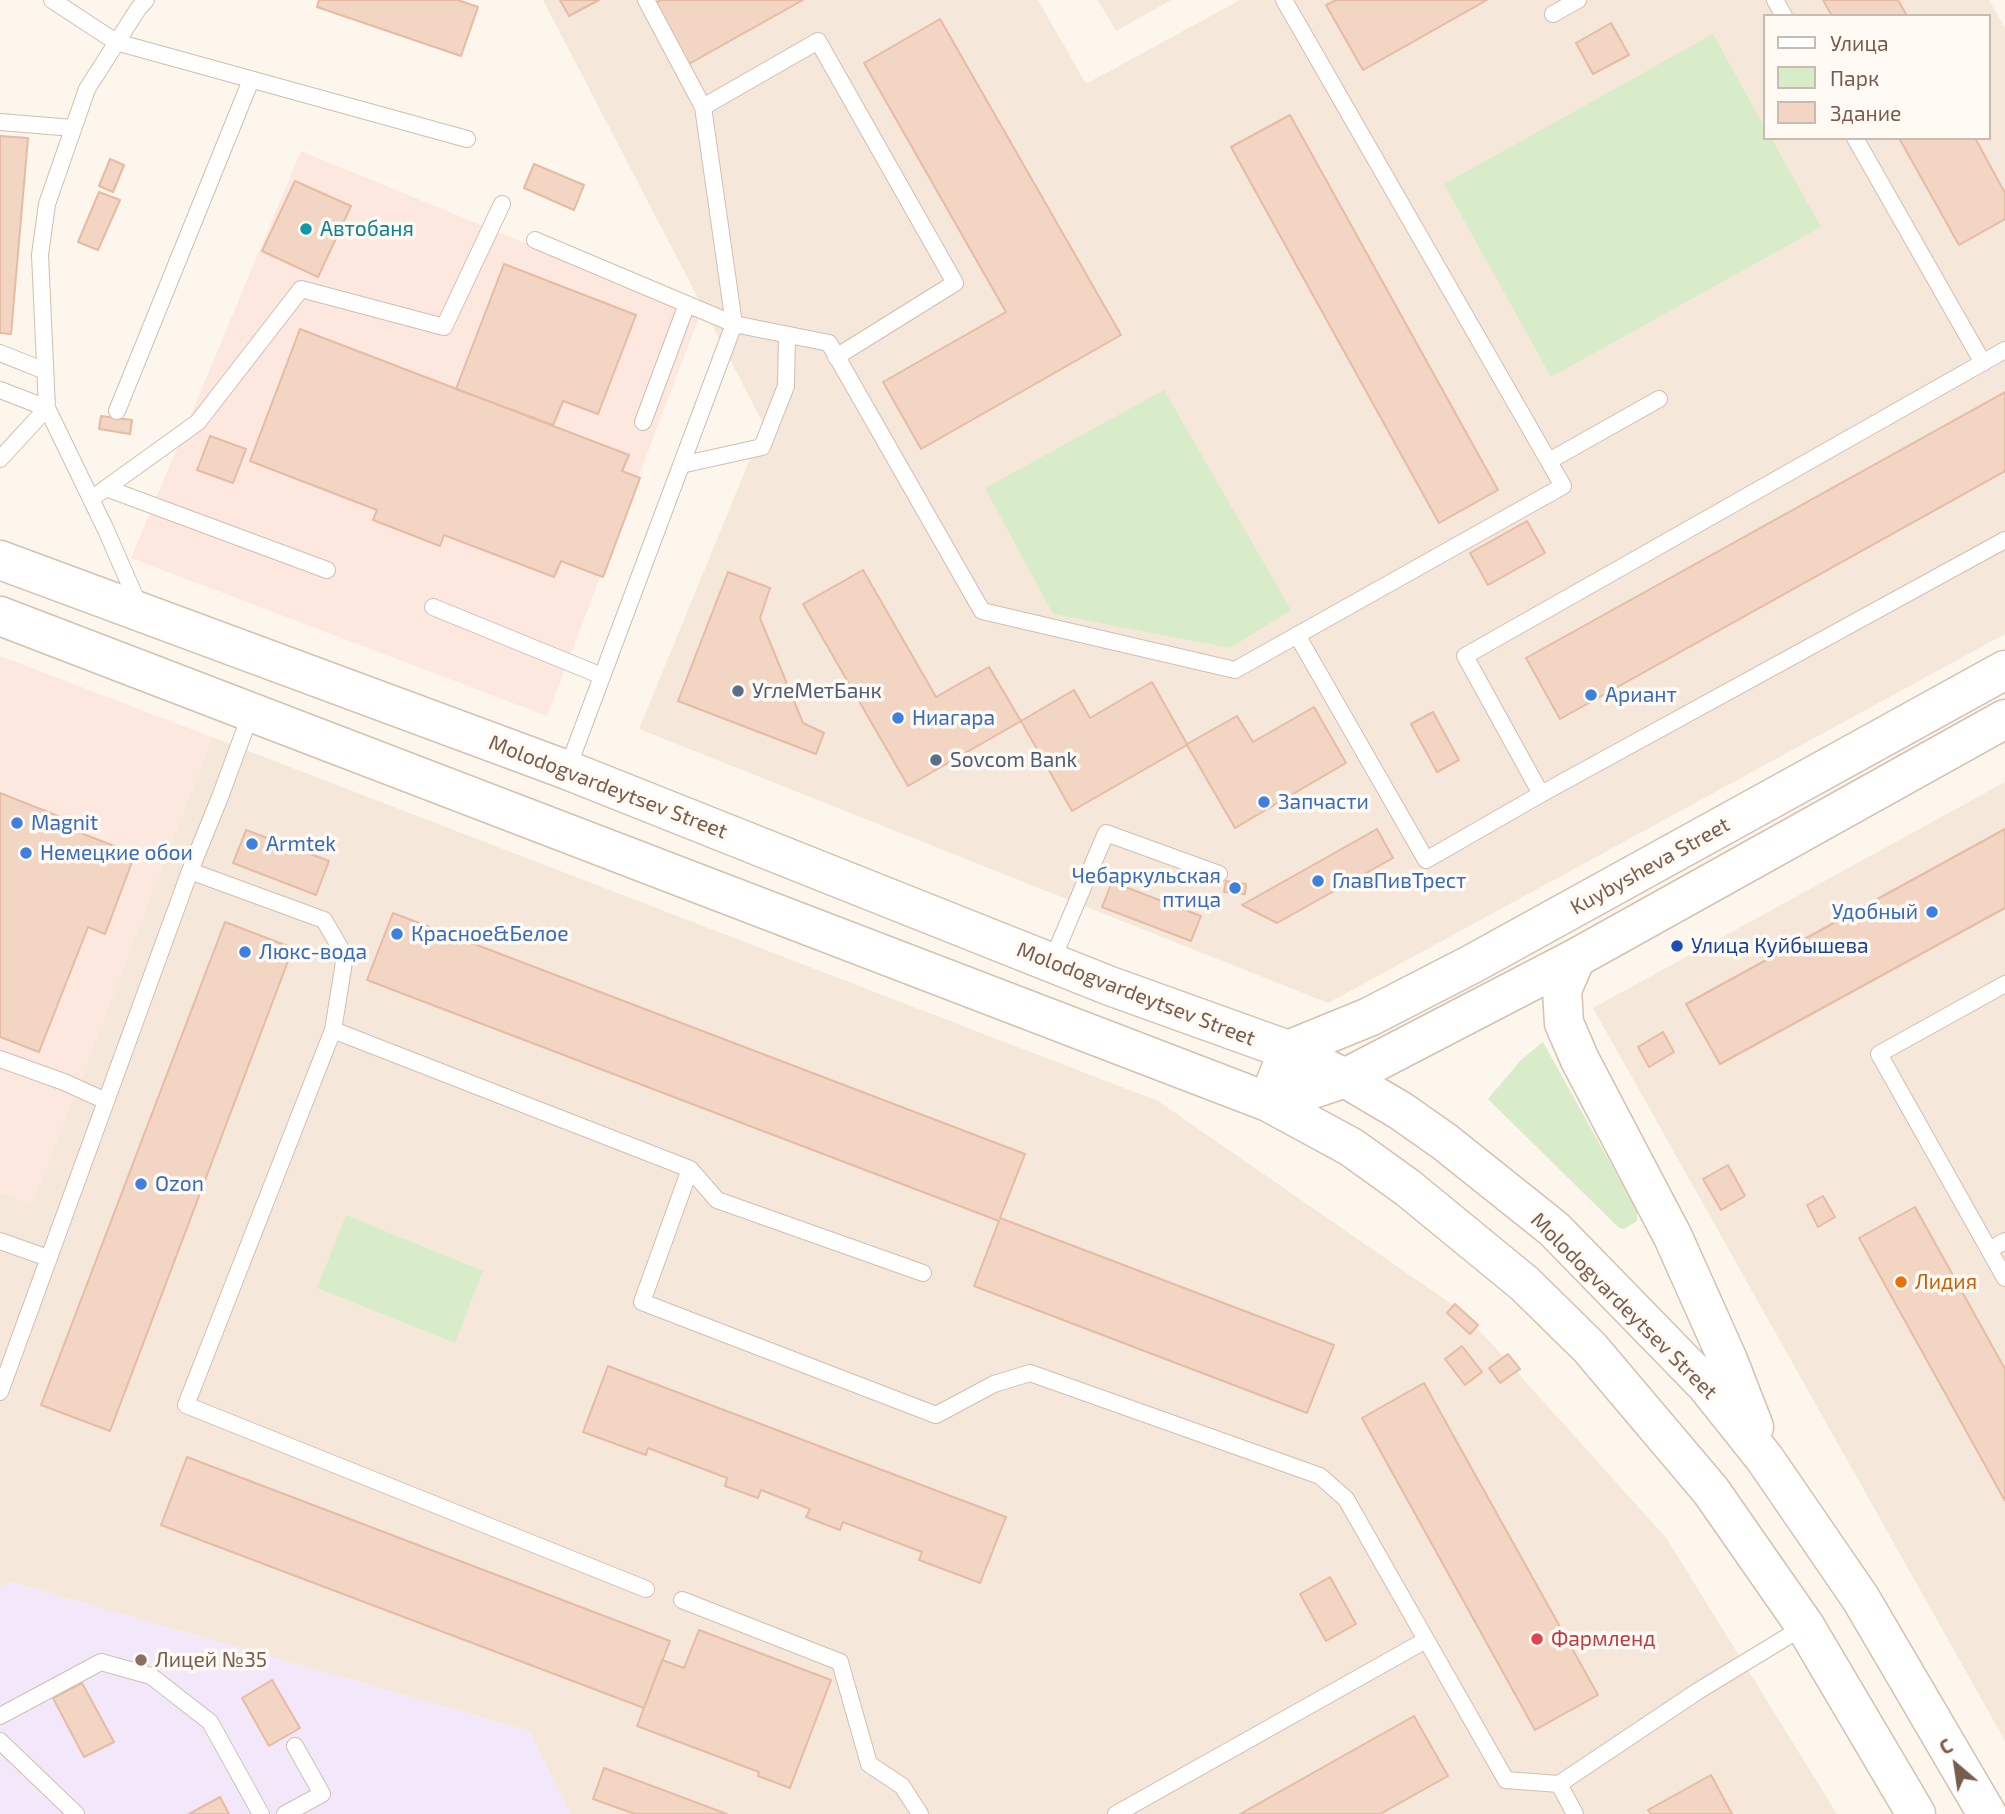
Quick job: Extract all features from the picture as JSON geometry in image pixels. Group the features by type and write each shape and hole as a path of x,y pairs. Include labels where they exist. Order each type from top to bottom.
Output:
{"main road":[{"name":"Molodogvardeytsev Street","path":"0,560 567,770 1122,991 1288,1050 1345,1078 1401,1111 1445,1142 1555,1229 1706,1385 1765,1459 1861,1598 1987,1814"},
{"path":"0,616 1268,1102 1351,1147 1408,1188 1525,1284 1590,1348 1711,1491 1805,1626 1916,1814"},
{"name":"Kuybysheva Street","path":"1288,1050 1369,1017 1472,964 2005,670"},
{"name":"Kuybysheva Street","path":"1268,1102 1345,1078 1576,958 2005,719"},
{"path":"1576,958 1562,990 1564,1023 1580,1060 1673,1237 1728,1360 1765,1459"},
{"path":"1268,1102 1288,1050"}],"lane":[{"path":"52,0 116,42 467,139"},
{"path":"142,613 47,408 40,255 47,204 87,89 146,0"},
{"path":"567,770 734,324 703,107 646,0"},
{"path":"535,240 734,324 829,343 982,611 1235,670 1563,486 1284,0"},
{"path":"1553,15 1578,0"},
{"path":"703,107 818,41 955,282 836,357"},
{"path":"117,411 251,80"},
{"path":"0,122 74,128"},
{"path":"1856,140 1983,363"},
{"path":"91,499 198,422 301,289 444,327 502,204"},
{"path":"643,422 687,304"},
{"path":"681,465 762,447 786,386 787,335"},
{"path":"1541,794 1465,656 2005,350"},
{"path":"0,353 45,371"},
{"path":"0,390 47,408"},
{"path":"1549,461 1659,398"},
{"path":"0,459 47,408"},
{"path":"106,488 327,570"},
{"path":"1297,635 1426,860 1541,794 2005,540"},
{"path":"433,607 602,676"},
{"path":"0,1392 251,713"},
{"path":"1051,963 1106,832 1219,874"},
{"path":"190,872 324,920 345,956 333,1030 186,1405 646,1589"},
{"path":"2005,984 1879,1054 2005,1278"},
{"path":"333,1030 690,1169 717,1200 923,1273"},
{"path":"0,1059 64,1082 106,1101"},
{"path":"690,1169 642,1302 936,1415 994,1384 1030,1373 1320,1476 1346,1499 1506,1780 1559,1784 1698,1691 1805,1626"},
{"path":"0,1241 48,1258"},
{"path":"1989,1250 2005,1241"},
{"path":"682,1600 840,1662 869,1764 902,1786 920,1814"},
{"path":"1116,1814 1426,1640"},
{"path":"0,1716 101,1662 151,1676 210,1722 261,1814"},
{"path":"0,1741 76,1814"},
{"path":"285,1814 322,1794 295,1746"},
{"path":"1559,1784 1575,1814"}],"shaded area":[{"path":"543,0 1038,0 1086,84 1240,0 1989,0 2005,28 2005,634 1328,1003 639,729 764,425"},
{"path":"1098,0 1171,0 1116,31"},
{"path":"301,151 700,315 547,716 131,558"},
{"path":"0,656 212,737 32,1205 0,1192"},
{"path":"212,737 1158,1101 1463,1312 1667,1539 1837,1814 571,1814 529,1731 11,1582 0,1588 0,1192 32,1204"},
{"path":"2005,782 2005,1741 1593,1008"},
{"name":"Лицей №35","path":"11,1582 529,1731 571,1814 0,1814 0,1588"}],"green space":[{"path":"1713,34 1764,126 1764,140 1772,140 1821,227 1551,377 1444,184"},
{"path":"1164,390 1291,610 1230,648 1053,614 985,488"},
{"path":"1543,1042 1637,1211 1637,1221 1624,1229 1619,1228 1488,1099 1521,1060"},
{"path":"346,1215 483,1271 455,1343 317,1288"}],"building":[{"path":"319,0 458,0 478,7 461,56 317,7"},
{"path":"560,0 599,0 569,16"},
{"path":"661,0 803,0 687,65 653,4"},
{"path":"1336,0 1487,0 1363,70 1326,5"},
{"path":"1823,0 1898,0 1906,14 1831,14"},
{"path":"940,19 1121,335 921,449 883,382 1006,312 864,63"},
{"path":"1611,23 1629,55 1593,74 1576,43"},
{"path":"1290,115 1498,490 1439,523 1231,147"},
{"path":"0,136 28,138 11,334 0,333"},
{"path":"1900,140 1976,140 2005,193 2005,219 1959,245"},
{"path":"110,159 124,165 113,192 99,186"},
{"path":"534,164 584,185 574,210 524,188"},
{"name":"Автобаня","path":"295,181 351,206 318,277 262,251"},
{"path":"99,192 120,200 98,250 78,242"},
{"path":"504,264 636,315 598,414 563,401 553,425 456,389"},
{"path":"300,329 629,455 622,471 640,478 603,577 561,561 554,577 444,535 440,546 373,520 377,510 250,461"},
{"path":"2005,392 2005,471 1560,719 1526,658"},
{"path":"101,416 132,420 130,434 99,429"},
{"path":"210,436 246,449 233,483 197,470"},
{"path":"1527,521 1545,553 1488,585 1470,553"},
{"path":"863,570 936,697 989,667 1021,721 908,786 803,604"},
{"path":"728,572 770,588 760,618 803,723 824,733 816,754 678,701"},
{"path":"1152,682 1187,744 1237,716 1253,742 1314,707 1346,763 1235,828 1187,745 1072,811 1021,721 1074,690 1090,718"},
{"path":"1433,712 1459,760 1437,772 1411,724"},
{"path":"0,793 58,816 55,823 135,854 105,934 88,927 39,1052 0,1037"},
{"name":"ГлавПивТрест","path":"1377,829 1393,858 1277,923 1242,905"},
{"path":"2005,829 2005,908 1720,1064 1686,1004"},
{"path":"246,830 329,861 316,895 233,863"},
{"name":"Чебаркульская птица","path":"1226,881 1246,884 1245,894 1224,892"},
{"path":"1112,882 1201,916 1191,941 1102,907"},
{"path":"393,913 1025,1154 1000,1218 1334,1345 1307,1413 974,1286 999,1221 367,980"},
{"path":"225,922 293,948 110,1431 41,1405"},
{"path":"1663,1032 1674,1052 1649,1067 1638,1047"},
{"path":"1728,1165 1745,1196 1721,1210 1703,1179"},
{"path":"1823,1196 1835,1217 1818,1227 1807,1205"},
{"path":"1915,1207 2005,1369 2005,1501 1859,1238"},
{"path":"1455,1304 1478,1325 1470,1334 1447,1313"},
{"path":"1462,1346 1482,1372 1465,1385 1445,1359"},
{"path":"1508,1354 1520,1369 1500,1383 1489,1368"},
{"path":"608,1366 1006,1517 980,1583 919,1560 922,1552 843,1522 840,1530 806,1517 810,1509 761,1490 758,1498 725,1486 727,1478 648,1448 646,1455 583,1432"},
{"path":"1424,1383 1598,1695 1535,1730 1362,1418"},
{"path":"187,1457 670,1641 644,1708 161,1525"},
{"path":"1330,1577 1356,1624 1326,1641 1300,1594"},
{"path":"699,1630 831,1680 790,1788 758,1776 759,1772 637,1726 662,1660 684,1668"},
{"path":"272,1680 300,1728 269,1746 242,1698"},
{"path":"82,1683 114,1742 84,1757 53,1698"},
{"path":"1414,1716 1448,1776 1380,1814 1240,1814"},
{"path":"604,1768 727,1814 635,1814 593,1799"},
{"path":"1711,1775 1732,1814 1651,1814 1648,1810"},
{"path":"220,1797 229,1814 189,1814"}],"place":[{"name":"Автобаня","path":"306,229"},
{"name":"УглеМетБанк","path":"738,691"},
{"name":"Ариант","path":"1591,695"},
{"name":"Ниагара","path":"898,718"},
{"name":"Sovcom Bank","path":"936,760"},
{"name":"Запчасти","path":"1264,802"},
{"name":"Magnit","path":"17,823"},
{"name":"Armtek","path":"252,844"},
{"name":"Немецкие обои","path":"26,853"},
{"name":"ГлавПивТрест","path":"1318,881"},
{"name":"Чебаркульская птица","path":"1235,888"},
{"name":"Удобный","path":"1932,912"},
{"name":"Красное&Белое","path":"397,934"},
{"name":"Улица Куйбышева","path":"1677,946"},
{"name":"Люкс-вода","path":"245,952"},
{"name":"Ozon","path":"141,1184"},
{"name":"Лидия","path":"1901,1282"},
{"name":"Фармленд","path":"1537,1639"},
{"name":"Лицей №35","path":"141,1660"}]}
